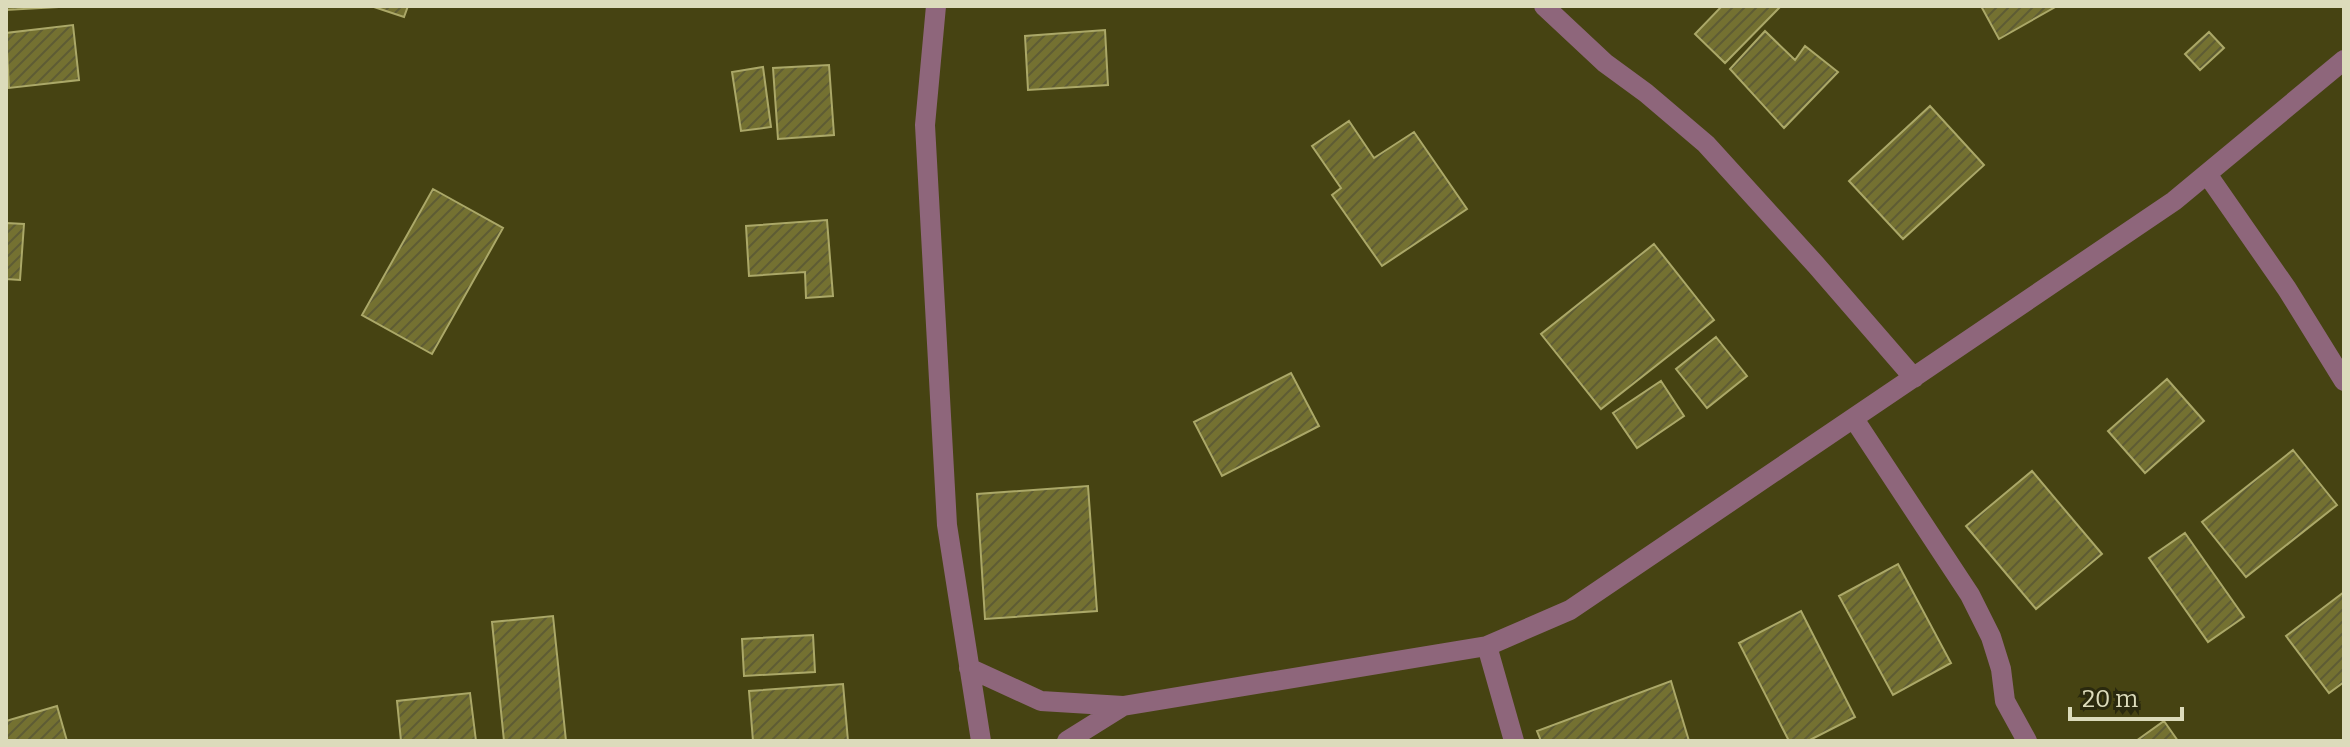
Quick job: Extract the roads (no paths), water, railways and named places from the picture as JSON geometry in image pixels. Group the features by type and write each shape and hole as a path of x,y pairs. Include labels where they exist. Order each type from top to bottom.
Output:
{"street":[{"path":"936,6 925,125 947,525 981,741"},
{"path":"1544,6 1605,63 1706,144 1914,378"},
{"path":"969,668 1041,701 1123,706 1487,646 1570,610 2174,201 2344,60"},
{"path":"2207,174 2287,289 2344,381"},
{"path":"1854,419 1970,595 1991,637 2001,669 2005,701 2027,741"},
{"path":"1487,646 1514,741"},
{"path":"1067,741 1123,706"}]}
